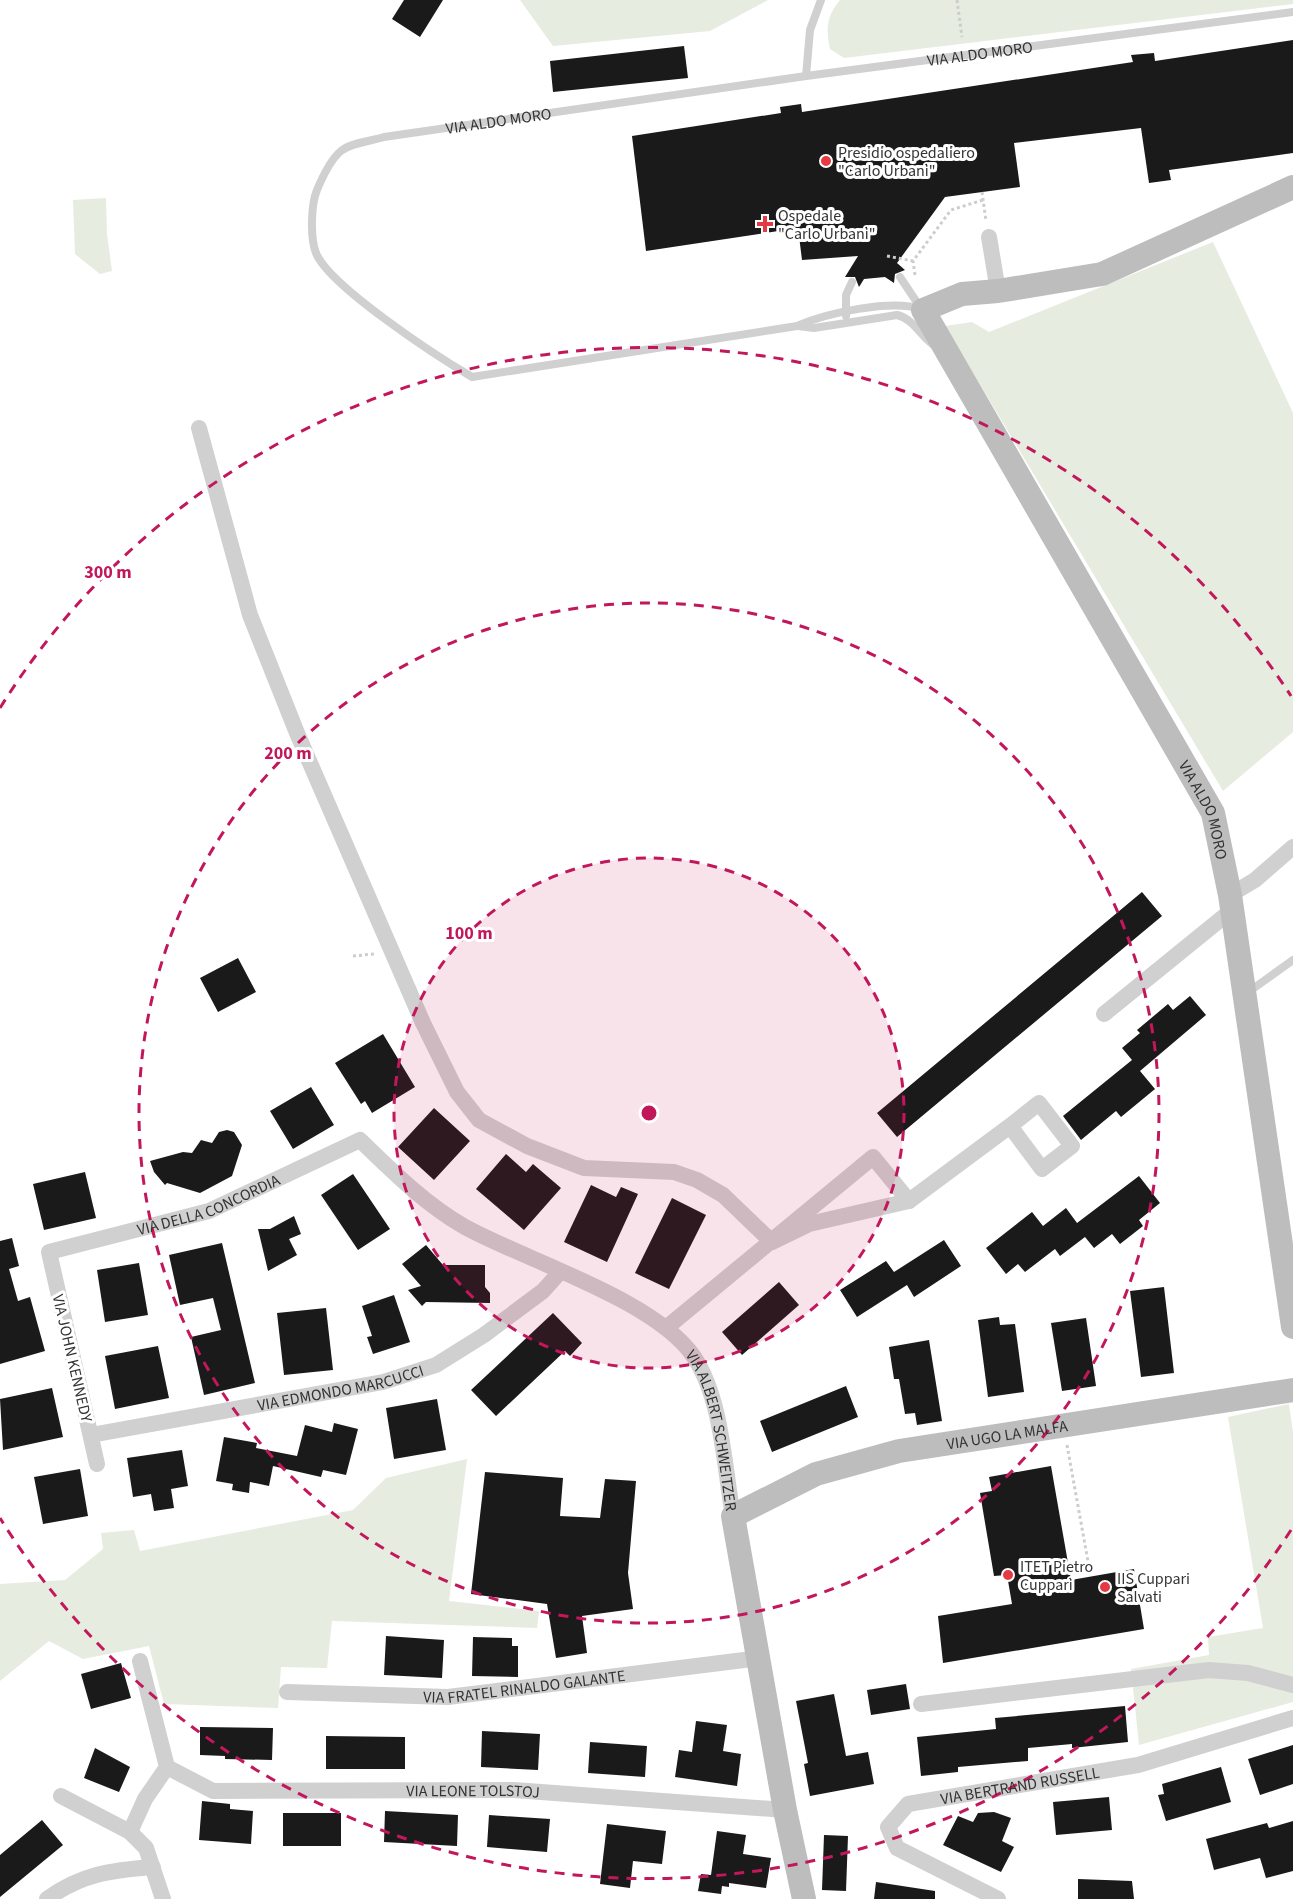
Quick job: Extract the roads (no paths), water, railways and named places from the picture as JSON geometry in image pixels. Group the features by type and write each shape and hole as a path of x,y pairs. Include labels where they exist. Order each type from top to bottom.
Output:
{"street":[{"path":"923,310 962,294 998,291 1102,274 1293,187"},
{"path":"989,237 998,291"},
{"name":"VIA ALDO MORO","path":"923,310 1213,813 1231,903 1293,1327"},
{"path":"199,428 250,615 297,733 423,1023 457,1092 479,1120 526,1146 584,1168 674,1172 698,1180 723,1195 772,1242"},
{"path":"1104,1014 1293,847"},
{"path":"772,1242 809,1224 909,1201 1010,1126"},
{"name":"VIA DELLA CONCORDIA","path":"49,1252 209,1211 360,1140"},
{"name":"VIA ALBERT SCHWEITZER","path":"360,1140 413,1191 465,1227 628,1304 666,1328 694,1357 713,1398 785,1810 804,1899"},
{"path":"666,1328 873,1157 909,1201"},
{"name":"VIA JOHN KENNEDY","path":"49,1252 97,1464"},
{"name":"VIA EDMONDO MARCUCCI","path":"91,1435 383,1382 436,1365 484,1335 543,1292 560,1272"},
{"name":"VIA UGO LA MALFA","path":"733,1516 816,1474 899,1452 1293,1390"},
{"name":"VIA FRATEL RINALDO GALANTE","path":"287,1692 448,1697 760,1658"},
{"path":"130,1832 145,1799 167,1767 140,1661"},
{"path":"921,1704 1209,1670 1248,1673 1293,1685"},
{"name":"VIA BERTRAND RUSSELL","path":"998,1899 897,1848 888,1827 908,1804 1138,1765 1293,1719"},
{"name":"VIA LEONE TOLSTOJ","path":"167,1767 213,1791 514,1790 785,1810"},
{"path":"61,1796 130,1832 146,1848 164,1899"},
{"path":"47,1899 68,1884 94,1875 153,1867"}],"lane":[{"path":"806,76 810,30 821,0"},
{"name":"VIA ALDO MORO","path":"946,352 928,343 906,317 897,315 814,328 797,326 472,377 444,360 359,299 330,273 315,252 311,204 320,182 341,150 384,137 806,76 1293,12"},
{"path":"900,277 923,310"},
{"path":"848,323 845,313 846,295 852,282"},
{"name":"VIA ALDO MORO","path":"797,326 813,318 895,305 909,305 923,310"},
{"path":"1244,994 1293,960"}],"place":[{"name":"Presidio ospedaliero \"Carlo Urbani\"","path":"826,161"},
{"name":"Ospedale \"Carlo Urbani\"","path":"765,224"},
{"name":"ITET Pietro Cuppari","path":"1008,1575"},
{"name":"IIS Cuppari Salvati","path":"1105,1587"}]}
